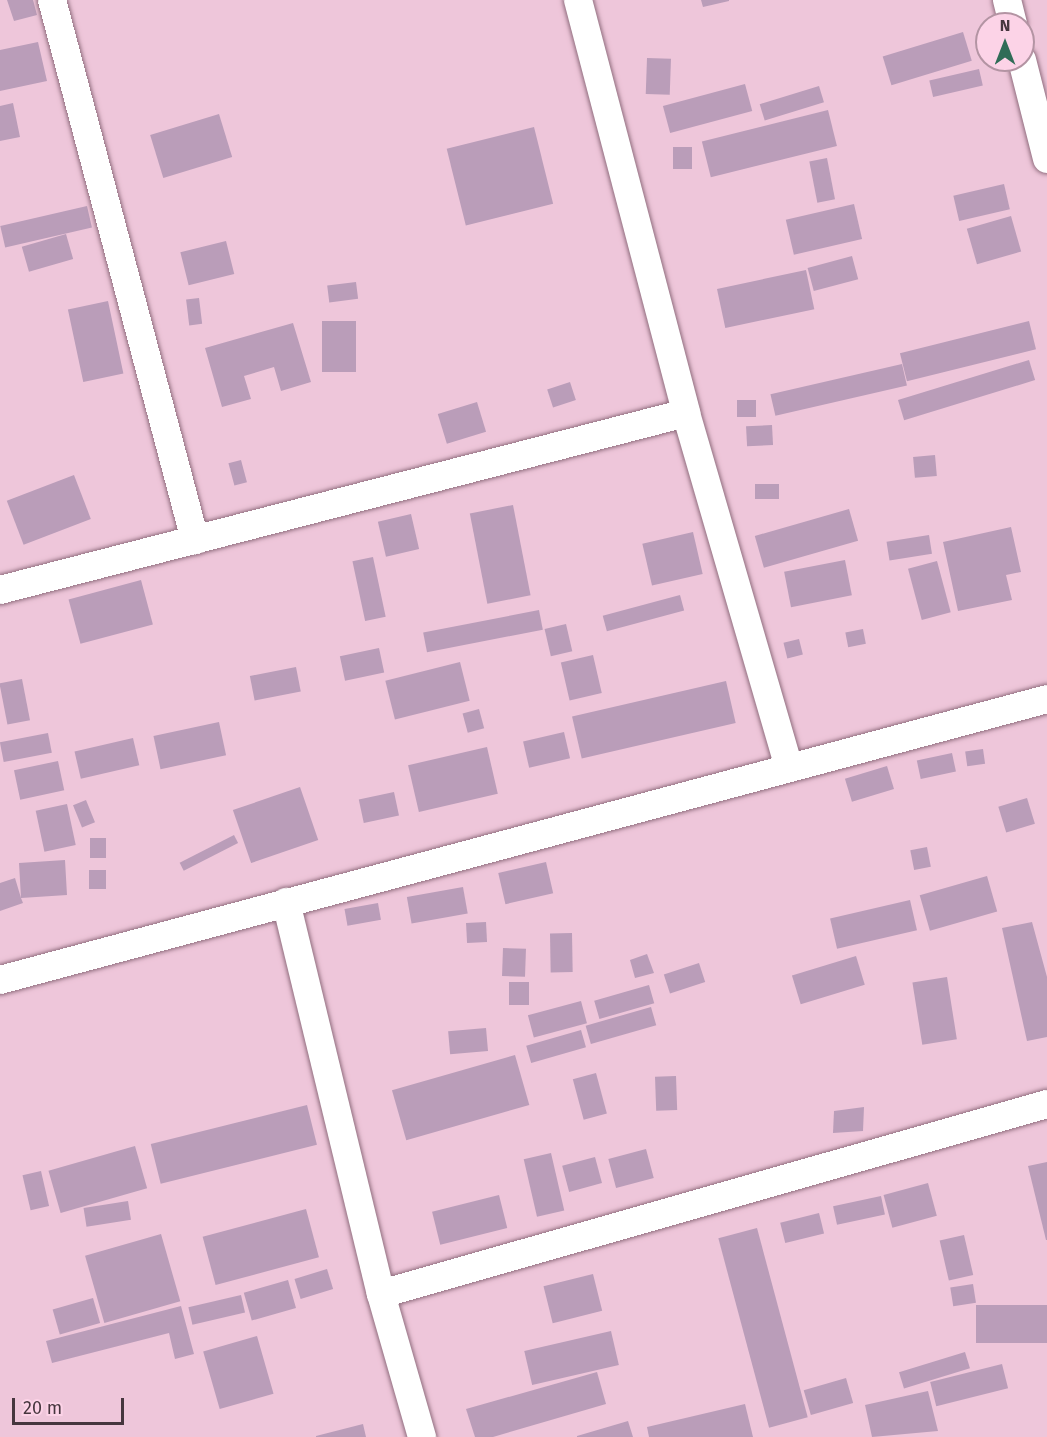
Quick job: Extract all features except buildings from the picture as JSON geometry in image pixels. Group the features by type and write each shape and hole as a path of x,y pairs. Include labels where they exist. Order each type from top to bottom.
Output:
{"street":[{"path":"52,0 195,540"},
{"path":"578,0 686,413 789,767"},
{"path":"1025,72 1047,159"},
{"path":"0,590 686,413"},
{"path":"0,980 1047,699"},
{"path":"286,902 381,1294 422,1437"},
{"path":"381,1294 1047,1104"}]}
